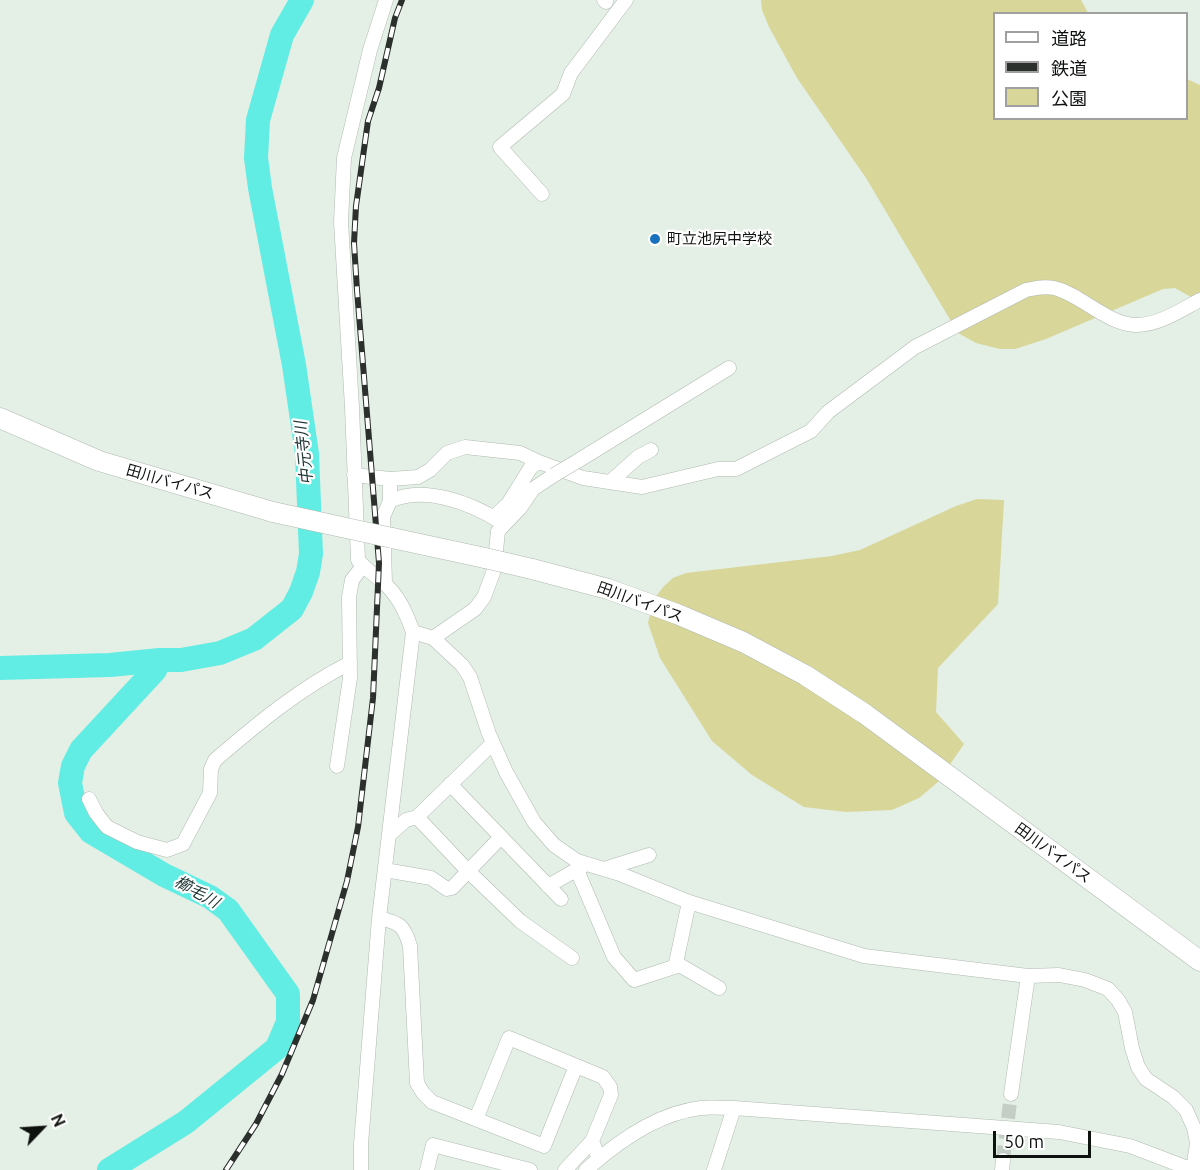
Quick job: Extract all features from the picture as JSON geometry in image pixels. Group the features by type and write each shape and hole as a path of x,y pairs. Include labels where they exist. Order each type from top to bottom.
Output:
{"highway":[{"name":"田川バイパス","path":"0,418 99,461 273,512 485,558 608,588 743,642 805,675 865,714 1200,961"}],"street":[{"path":"361,1170 361,1144 379,918 413,632 400,601 385,583 363,566 358,560 356,549 341,222 344,158 370,50 386,0"},
{"path":"542,194 500,147 563,94 571,73 626,0"},
{"path":"354,475 390,479 418,477 430,470 447,453 465,447 520,453 583,478 642,487 718,469 736,469 811,431 828,412 915,347 1026,290 1042,287 1056,289 1117,321 1134,325 1151,324 1200,300"},
{"path":"499,521 520,508 533,489 554,475 729,368"},
{"path":"610,482 639,456 651,450"},
{"path":"433,638 475,609 484,597 494,570 499,521 531,467 539,462"},
{"path":"385,583 383,517 390,501 390,479"},
{"path":"390,501 401,496 424,495 456,501 486,512 499,521"},
{"path":"337,766 350,678 349,597 352,580 363,566"},
{"path":"413,632 433,638 462,665 470,677 493,743 506,772 534,822 554,845 577,861 581,867 614,957 634,980 680,965"},
{"path":"89,799 107,827 127,837 167,850 183,844 210,793 211,769 215,760 274,710 303,693 320,678 350,663"},
{"path":"389,835 406,820 417,818 493,743"},
{"path":"450,784 561,899"},
{"path":"417,818 520,921 572,958"},
{"path":"385,870 431,878 447,889 452,888 501,837"},
{"path":"604,869 649,855"},
{"path":"548,886 581,867 604,869 689,902 864,956 1028,976 1059,975 1085,980 1108,989 1125,1012 1138,1066 1146,1079 1173,1097 1186,1110 1194,1128 1197,1143 1193,1170 1130,1146 1059,1131 734,1108 700,1108 675,1115 632,1134 586,1170"},
{"path":"689,902 676,963 719,988"},
{"path":"379,918 395,922 402,927 410,946 417,1083 432,1102 544,1146 576,1066"},
{"path":"1011,1094 1028,976"},
{"path":"476,1119 509,1038 603,1077 610,1087 611,1095 592,1141 565,1170"},
{"path":"714,1170 734,1108"},
{"path":"592,1141 599,1159"},
{"path":"427,1170 433,1145 530,1170"}],"green space":[{"path":"761,0 1081,0 1087,12 993,12 993,120 1188,120 1188,79 1200,85 1200,302 1175,288 1163,289 1046,339 1015,349 1000,349 976,343 958,333 866,178 797,78 762,10"},
{"path":"977,499 1004,500 998,604 938,668 936,712 964,744 938,782 919,798 892,810 846,812 804,807 752,775 712,741 660,658 648,623 657,595 664,586 673,578 686,573 832,556 860,550 956,506"}],"waterway":[{"name":"中元寺川","path":"0,668 110,665 181,660 220,653 254,639 292,609 301,592 311,554 307,454 294,365 256,158 258,120 282,35 302,0"},
{"name":"櫛毛川","path":"109,1170 186,1122 277,1048 288,1022 288,994 228,910 210,897 164,875 91,832 76,813 70,783 73,766 81,750 155,670 160,660"}],"tunnel":[{"path":"1003,1160 1011,1094"}],"railway":[{"path":"226,1170 256,1124 282,1074 313,1000 347,881 358,827 373,698 379,563 354,243 356,206 368,121 379,88 395,18 402,0"}],"place":[{"name":"町立池尻中学校","path":"655,239"}]}
